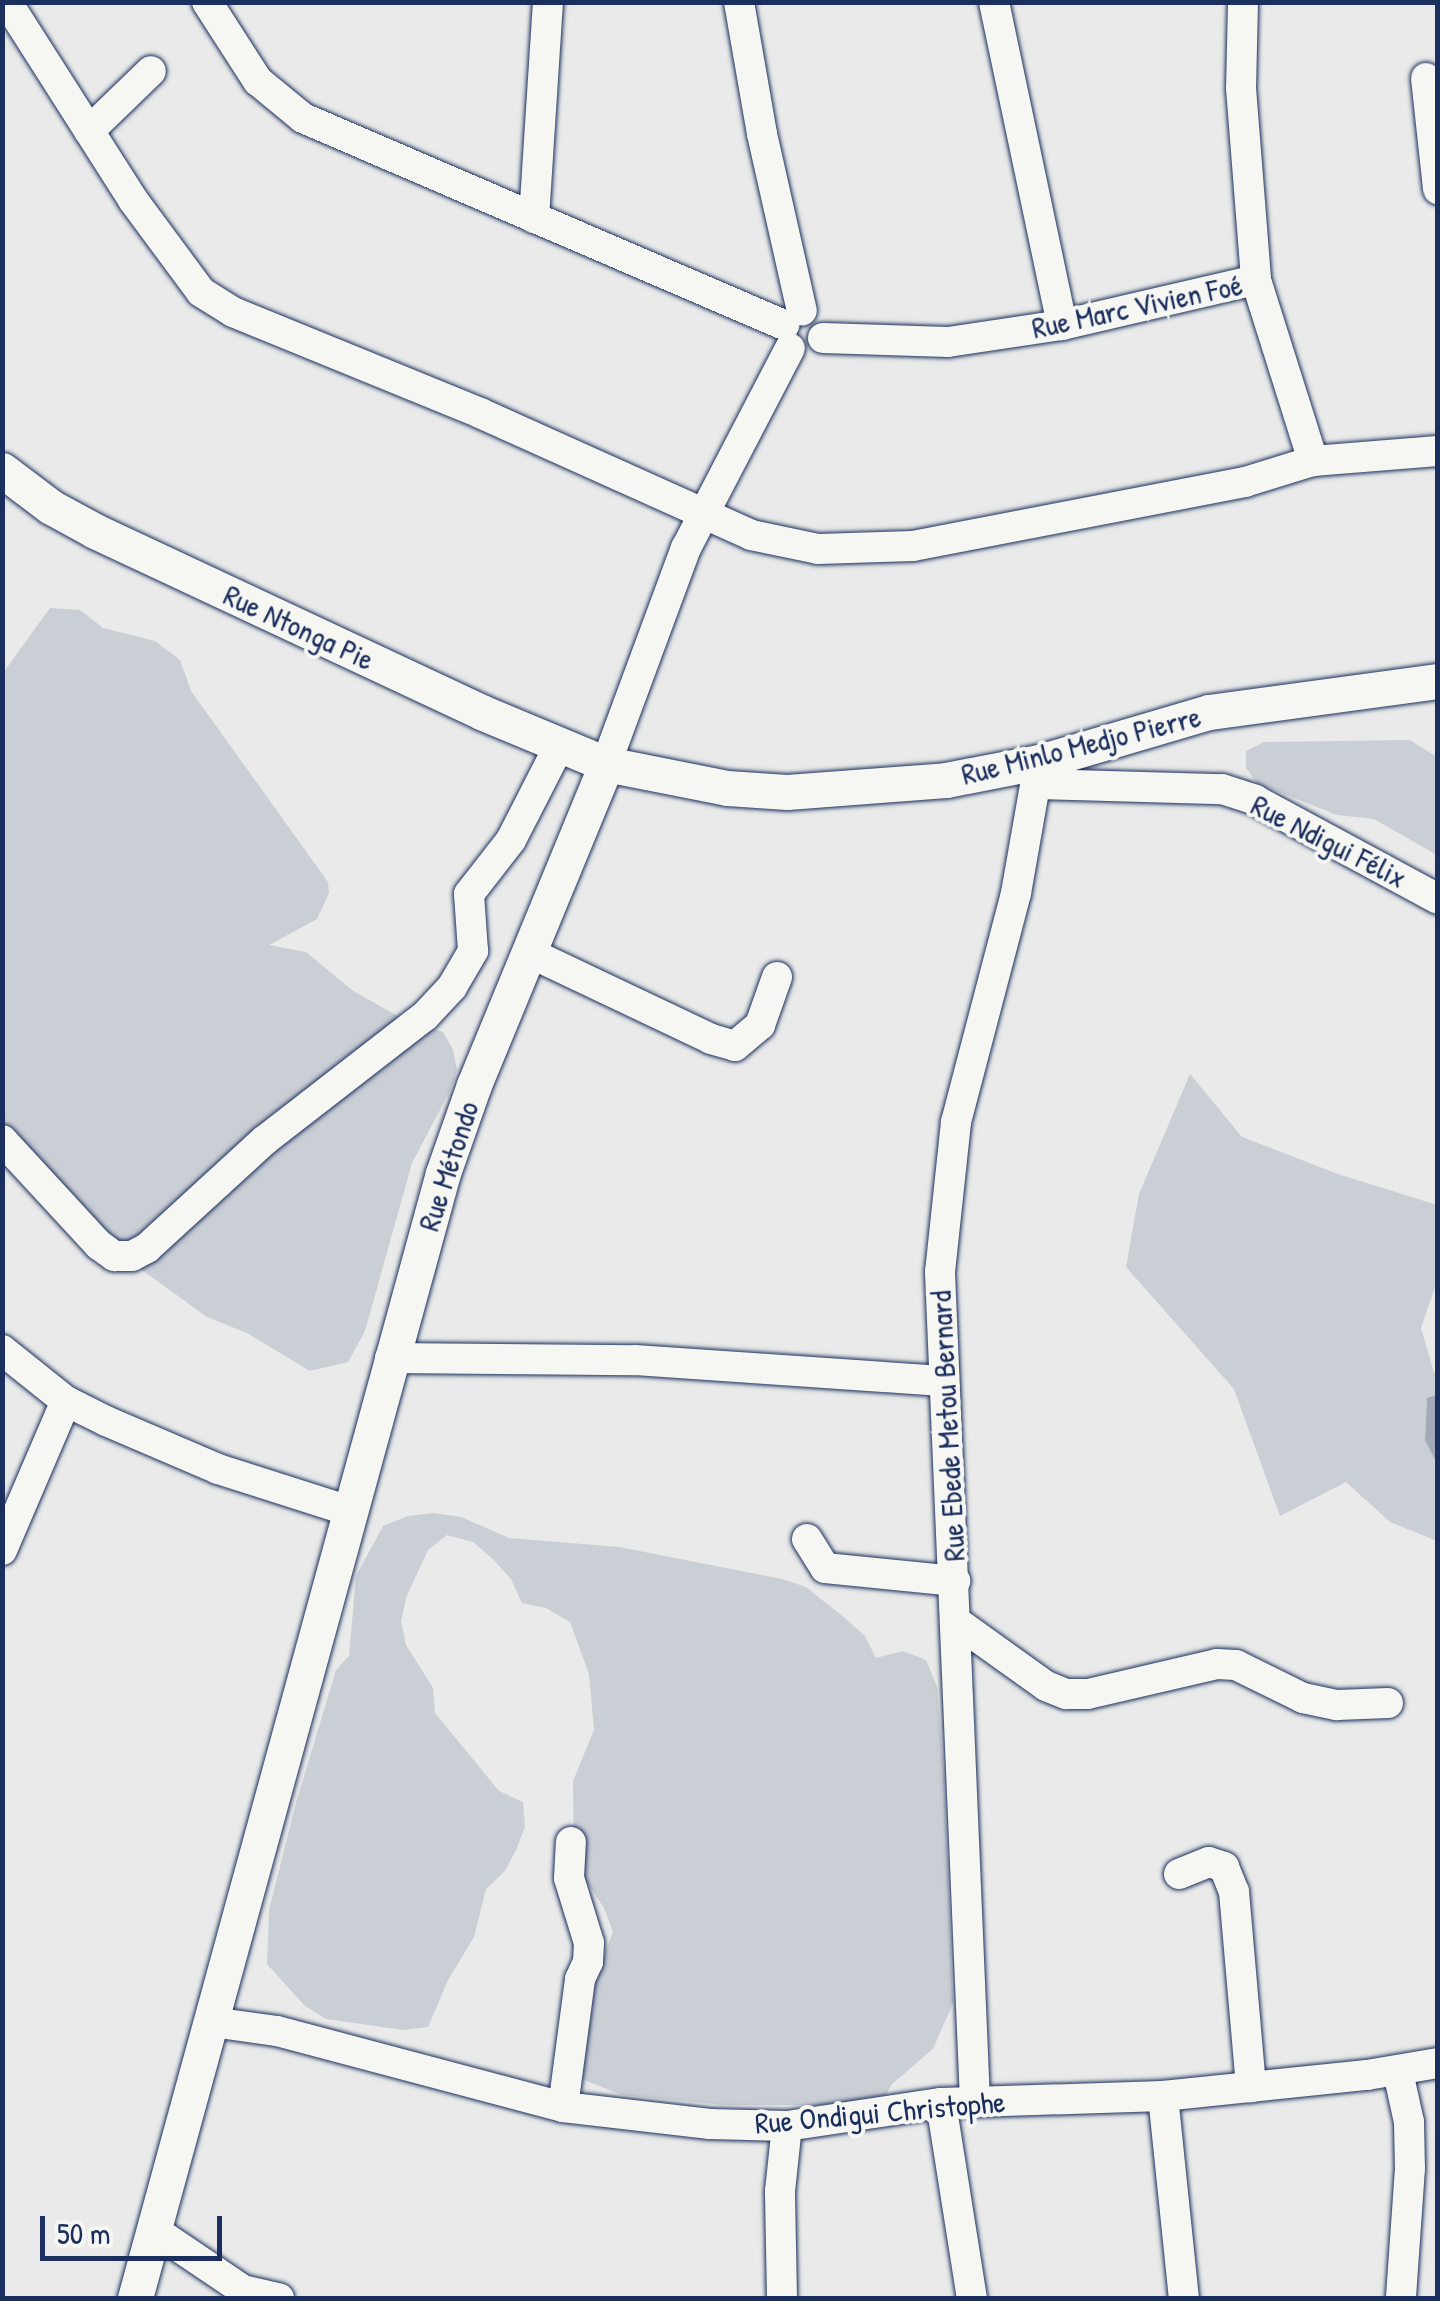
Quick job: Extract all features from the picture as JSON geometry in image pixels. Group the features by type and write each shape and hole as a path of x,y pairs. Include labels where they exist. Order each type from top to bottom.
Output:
{"street":[{"path":"7,2 89,132 201,292 232,312 480,413 701,514 782,543 868,550 1046,523 1245,482 1313,462 1438,451"},
{"path":"206,2 258,80 293,112 792,328"},
{"path":"534,218 548,2"},
{"path":"739,2 792,328"},
{"path":"994,2 1062,326"},
{"path":"1242,2 1240,88 1256,280"},
{"path":"89,132 151,71"},
{"path":"1426,78 1438,188"},
{"name":"Rue Marc Vivien Foé","path":"792,328 817,315 824,338 948,342 1062,326 1256,280 1313,462"},
{"name":"Rue Métondo","path":"136,2298 390,1358 449,1156 701,514 792,328"},
{"name":"Rue Ntonga Pie","path":"2,470 52,507 128,548 606,764"},
{"name":"Rue Minlo Medjo Pierre","path":"606,764 727,788 787,792 1039,773 1209,712 1438,680"},
{"path":"2,1140 98,1245 114,1256 132,1256 148,1248 265,1140 424,1016 452,987 473,951 469,894 511,840 559,746"},
{"name":"Rue Ndigui Félix","path":"1039,773 1222,789 1272,809 1438,899"},
{"name":"Rue Ebede Metou Bernard","path":"975,2101 958,1623 942,1380 940,1272 956,1122 998,970 1039,773"},
{"path":"528,952 711,1040 736,1046 760,1025 777,977"},
{"path":"2,1350 66,1401 218,1469 350,1511"},
{"path":"390,1358 635,1360 942,1380"},
{"path":"2,1550 66,1401"},
{"path":"807,1539 825,1568 955,1581"},
{"path":"958,1623 1046,1686 1066,1694 1088,1694 1217,1664 1236,1665 1303,1698 1337,1704 1388,1703"},
{"path":"564,2107 580,1979 588,1962 589,1943 569,1878 571,1842"},
{"path":"1179,1874 1209,1862 1224,1867 1234,1892 1251,2087"},
{"name":"Rue Ondigui Christophe","path":"212,2022 277,2031 564,2107 710,2124 787,2126 941,2103 1164,2096 1398,2072 1438,2063"},
{"path":"1398,2072 1409,2122 1410,2168 1401,2298"},
{"path":"1164,2096 1184,2298"},
{"path":"941,2103 972,2298"},
{"path":"782,2298 780,2191 787,2126"},
{"path":"154,2230 243,2290 279,2298"}],"shaded area":[{"path":"50,608 80,610 103,628 155,641 180,660 191,691 328,882 329,893 317,919 269,945 306,952 353,991 405,1020 443,1032 453,1050 457,1070 451,1089 412,1163 365,1331 348,1362 310,1371 247,1333 207,1317 117,1252 3,1146 3,673"},
{"path":"1410,740 1437,757 1437,855 1374,819 1337,815 1257,783 1246,768 1246,751 1264,742"},
{"path":"1190,1074 1242,1137 1338,1174 1437,1205 1437,1281 1421,1328 1437,1383 1437,1395 1427,1399 1425,1440 1437,1464 1437,1541 1390,1522 1346,1482 1280,1516 1234,1389 1126,1267 1139,1194"},
{"path":"434,1513 461,1517 509,1538 619,1547 782,1579 806,1587 846,1619 865,1636 876,1658 903,1651 926,1660 937,1687 953,2003 933,2049 892,2084 880,2105 724,2105 622,2095 574,2076 582,2009 613,1932 604,1908 574,1863 573,1781 594,1730 589,1674 570,1622 546,1608 522,1603 511,1579 493,1559 473,1542 447,1535 428,1550 407,1595 401,1621 406,1645 433,1688 435,1713 499,1791 523,1802 525,1827 516,1850 505,1871 486,1889 474,1937 448,1980 428,2027 403,2030 326,2019 304,2005 267,1964 269,1910 296,1803 336,1670 349,1656 356,1576 383,1526 408,1516"}],"water":[{"path":"1438,1395 1437,1464 1425,1440 1427,1398"}]}
